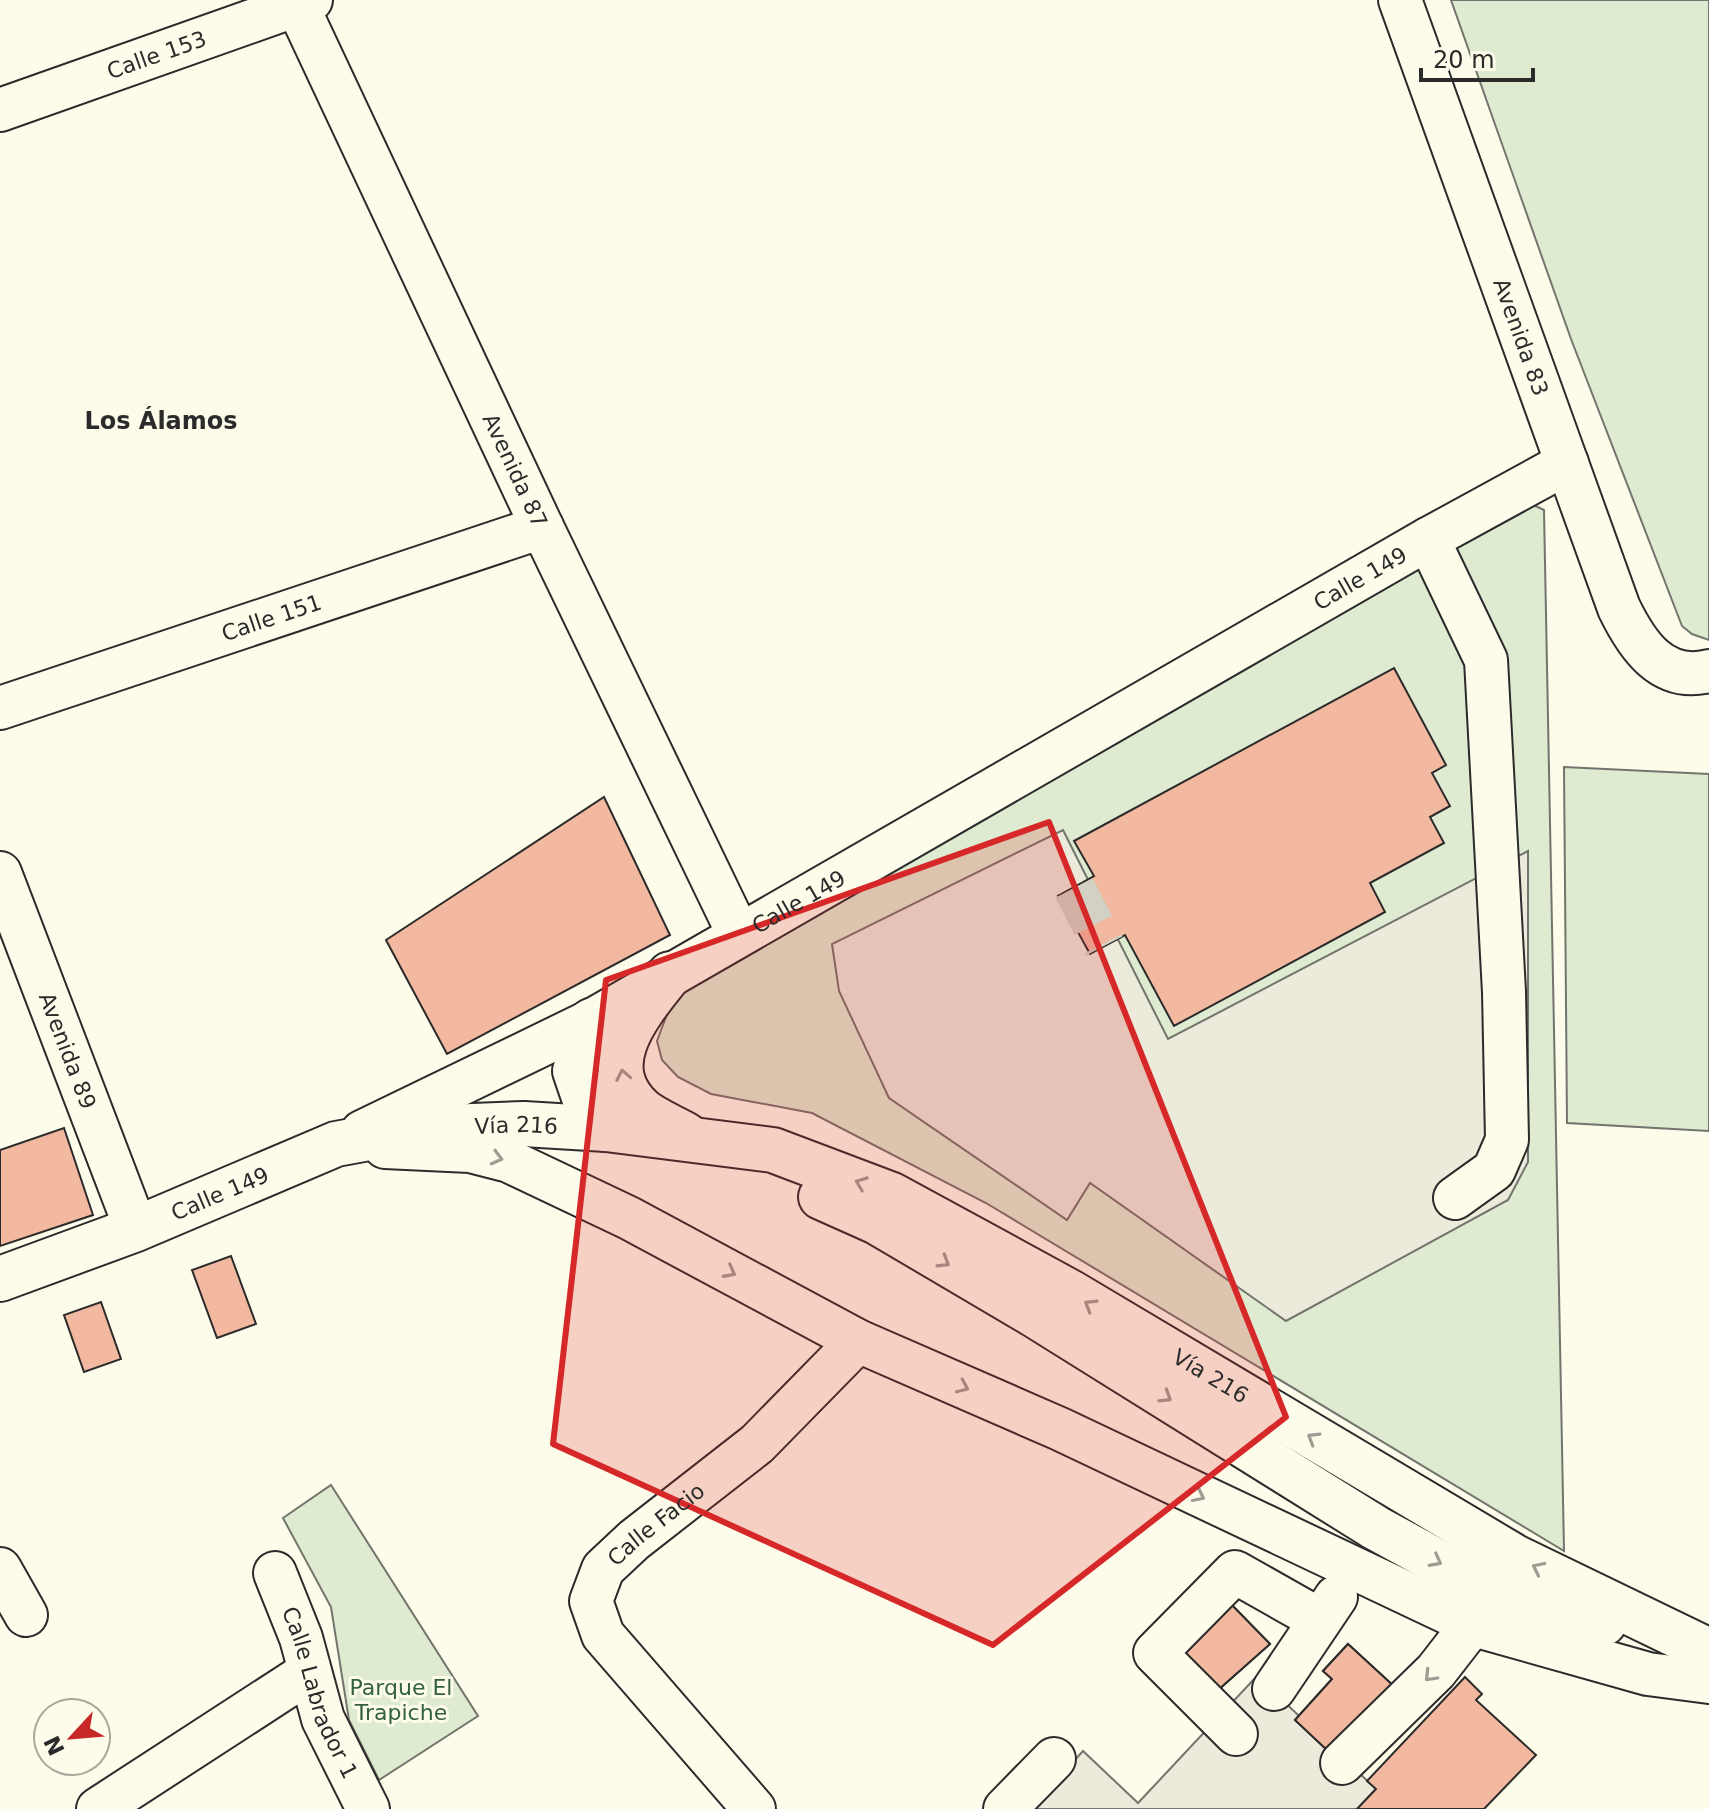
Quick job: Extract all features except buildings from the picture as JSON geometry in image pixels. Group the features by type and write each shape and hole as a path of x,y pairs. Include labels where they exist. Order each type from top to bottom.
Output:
{"main road":[{"path":"670,974 633,1020 620,1052 622,1083 643,1110 698,1142"},
{"path":"591,1021 575,1071 589,1112 606,1129"},
{"name":"Vía 216","path":"336,1144 423,1128 465,1125 606,1129 773,1150 892,1195 1070,1292 1515,1557 1709,1651"},
{"name":"Vía 216","path":"698,1142 877,1222 1033,1314 1376,1528 1485,1609 1709,1651"},
{"name":"Calle 149","path":"0,1279 136,1229 336,1144"}],"street":[{"name":"Avenida 83","path":"1400,0 1619,608 1633,637 1657,664 1687,673 1709,671"},
{"name":"Calle 153","path":"0,110 304,2"},
{"name":"Avenida 87","path":"304,2 542,527 739,935"},
{"name":"Calle 149","path":"336,1144 591,1021 1428,539 1567,463"},
{"name":"Calle 151","path":"0,708 542,527"},
{"path":"1428,539 1486,660 1504,992 1507,1140 1494,1170 1455,1198"},
{"name":"Avenida 89","path":"0,873 136,1229"},
{"path":"336,1144 470,1151 509,1161 629,1218 858,1341 1060,1429 1354,1571 1485,1609 1648,1674 1709,1682"},
{"name":"Calle Facio","path":"754,1809 603,1635 591,1601 603,1569 634,1540 757,1444 858,1341"},
{"path":"1274,1689 1354,1571 1376,1528"},
{"path":"0,1569 26,1615"},
{"path":"1236,1734 1155,1653 1235,1572 1320,1620"},
{"name":"Calle Labrador 1","path":"275,1573 301,1638 323,1719 368,1809"},
{"path":"1342,1763 1436,1671 1485,1609"},
{"path":"98,1809 309,1672"},
{"path":"1005,1809 1054,1759"}],"highlighted area":[{"path":"1049,822 1286,1417 993,1645 553,1444 606,980"}],"green space":[{"path":"1451,0 1709,0 1709,640 1692,634 1682,626 1571,339"},
{"path":"1529,503 1544,510 1564,1551 986,1203 812,1113 711,1094 678,1077 662,1060 657,1041 670,1006 692,983"},
{"path":"1564,767 1709,774 1709,1131 1567,1123"},
{"name":"Parque El Trapiche","path":"331,1485 478,1716 379,1780 349,1720 331,1607 283,1518"}],"shaded area":[{"path":"1063,830 1168,1039 1528,851 1528,1162 1508,1200 1286,1321 1090,1183 1067,1220 889,1098 839,991 832,944"},
{"path":"1257,1676 1376,1789 1357,1809 1030,1809 1083,1751 1138,1803"}],"tunnel":[{"path":"1074,888 1104,946"}],"district":[{"name":"Los Álamos","path":"161,421"}]}
